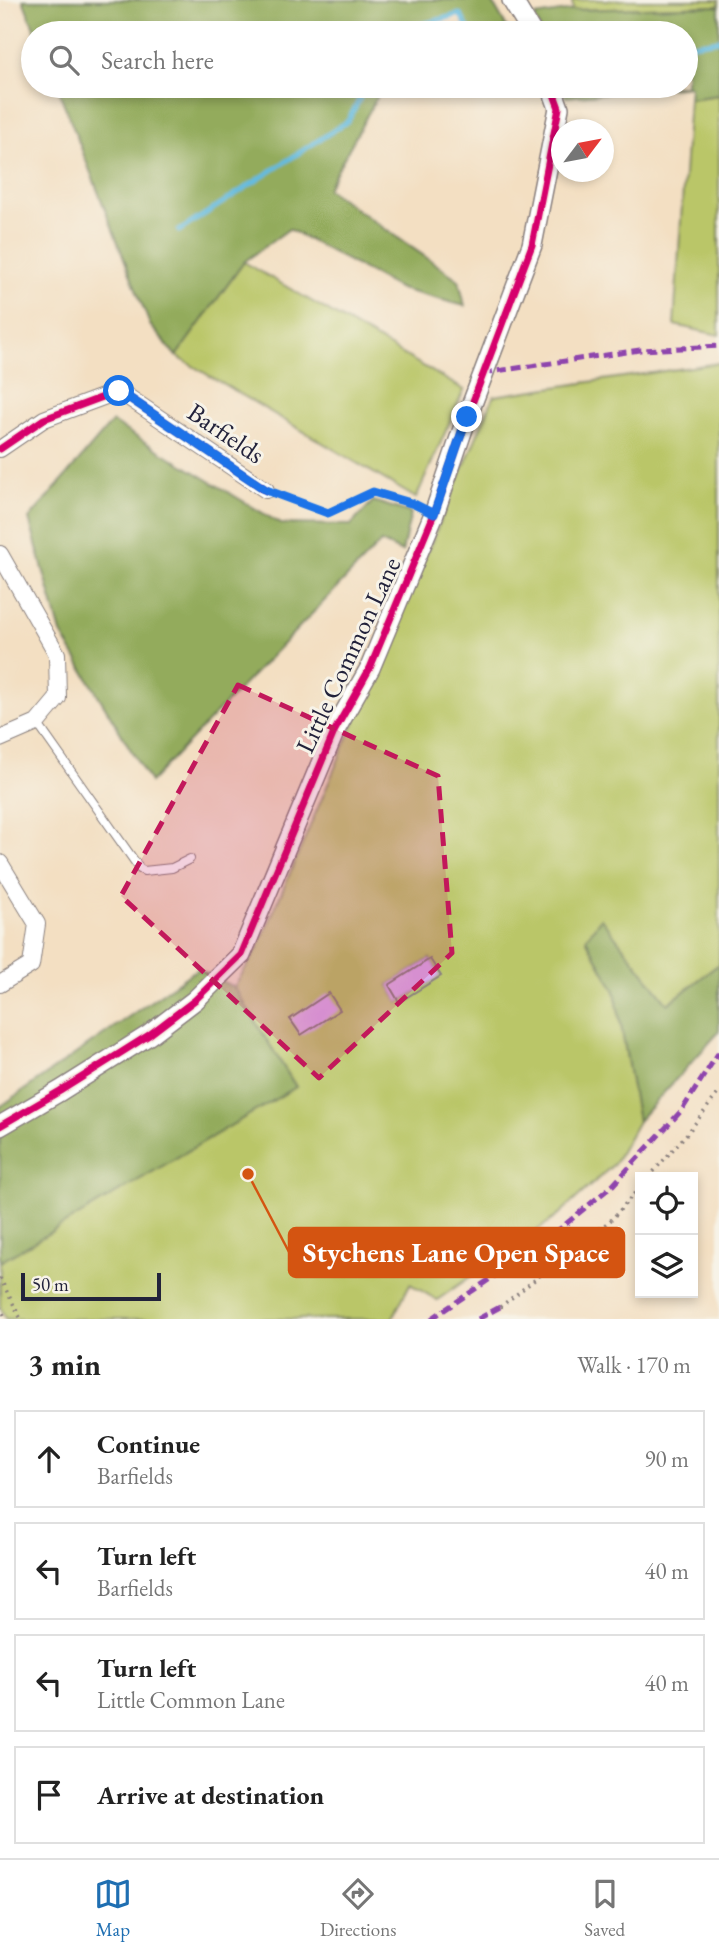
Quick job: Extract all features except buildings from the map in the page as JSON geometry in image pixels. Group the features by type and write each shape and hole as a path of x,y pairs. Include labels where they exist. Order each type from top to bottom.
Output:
{"street":[{"path":"512,0 525,21"},
{"name":"Little Common Lane","path":"0,1126 149,1035 195,1000 241,955 335,730 370,667 434,514 471,406 532,245 559,108 555,98"},
{"name":"Barfields","path":"0,449 44,419 119,391 266,490"},
{"path":"0,554 57,654 58,698 37,723 1,742"},
{"path":"0,863 37,924 31,965 0,984"}],"lane":[{"path":"37,723 140,869 144,872 172,868 190,859"}],"path":[{"path":"653,1172 719,1092"},
{"path":"500,1307 612,1219 635,1193"},
{"path":"0,1278 21,1319"},
{"path":"0,1307 6,1319"}],"highlighted area":[{"path":"238,685 438,776 452,953 319,1078 121,896"}],"green space":[{"path":"23,0 491,0 503,21 463,21 459,14 434,21 31,21"},
{"path":"572,0 719,0 719,6 573,10"},
{"path":"719,6 719,95 698,98 698,21 537,21 535,16 573,10"},
{"path":"719,95 719,335 674,325 689,99"},
{"path":"62,98 376,98 327,189 459,280 465,306 400,289 289,229 244,262 176,356 150,325"},
{"path":"244,262 464,390 416,498 176,356"},
{"path":"719,363 719,964 668,1004 601,919 586,939 615,991 638,1121 614,1164 556,1217 437,1300 410,1284 392,1319 6,1319 0,1307 0,1262 296,1087 234,987 257,950 494,396","holes":["430,959 440,976 399,1002 389,985"]},
{"path":"112,422 281,524 351,525 373,501 411,513 402,552 381,542 150,782 61,633 29,519"},
{"path":"601,918 668,1004 719,964 719,1032 638,1121 615,991 586,939"},
{"path":"197,969 234,987 296,1087 0,1262 0,1107"}],"waterway":[{"path":"434,21 460,14 464,21"},
{"path":"698,43 719,40"},
{"path":"179,231 348,121 360,98"}],"marked path":[{"path":"483,373 640,350 719,346"},
{"path":"431,1319 539,1246 613,1185 682,1110 719,1052"},
{"path":"478,1319 500,1307"}],"cycle path":[{"path":"0,1126 149,1035 195,1000 241,955 335,730 370,668 434,514 467,417 532,245 559,108 555,98"},
{"path":"0,449 44,419 119,391 266,490"}],"place":[{"name":"Stychens Lane Open Space","path":"248,1174"}],"route":[{"path":"119,391 266,490 328,513 373,492 414,504 434,514 467,417"}]}
